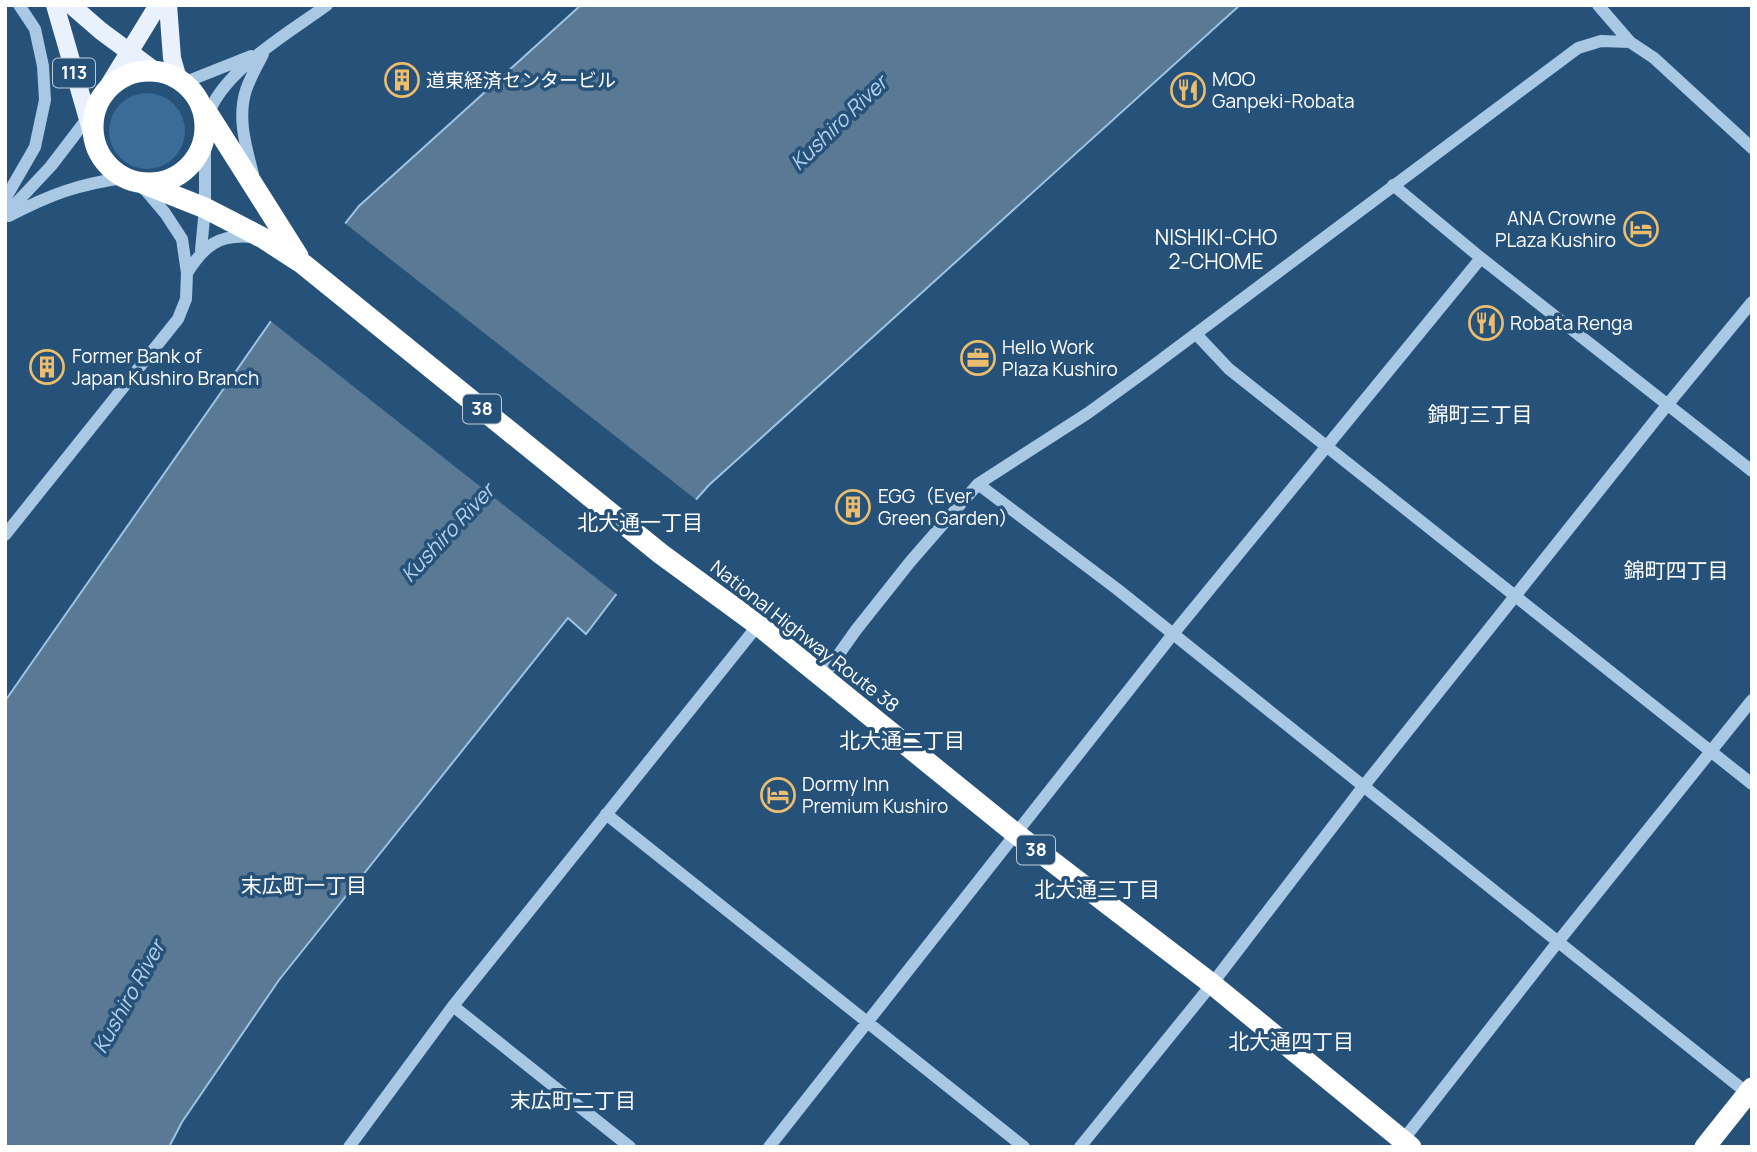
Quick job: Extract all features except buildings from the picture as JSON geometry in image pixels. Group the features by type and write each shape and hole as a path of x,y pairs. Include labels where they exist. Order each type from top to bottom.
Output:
{"highway":[{"path":"96,106 120,78 137,72 155,71"},
{"name":"National Highway Route 38","path":"155,71 181,81 204,120 303,264"},
{"name":"National Highway Route 38","path":"96,106 92,124 94,141 100,156 110,169 205,208 263,238 303,264 661,554 758,625 1015,834 1212,984 1404,1145"},
{"path":"135,181 159,183 183,172 199,153 204,120"},
{"path":"1705,1147 1750,1093"}],"main road":[{"name":"113","path":"55,5 96,106"},
{"name":"113","path":"72,5 155,71"},
{"path":"96,106 158,5"},
{"path":"168,5 172,58 181,81"}],"street":[{"path":"5,199 35,147 45,100 43,66 35,29 19,5"},
{"path":"187,273 201,250 205,208 204,120 216,96 231,79 311,11 327,5"},
{"path":"1598,5 1630,42 1654,58 1752,148"},
{"path":"822,678 885,594 978,484 1088,413 1578,48 1601,41 1630,42"},
{"path":"181,81 264,51"},
{"path":"260,199 244,142 242,116 246,92 264,51"},
{"path":"5,217 51,166 96,106"},
{"path":"5,217 57,192 101,181 135,181 165,213 182,239 187,273 186,299 178,319 5,535"},
{"path":"1393,185 1481,258 1752,471"},
{"path":"201,250 236,236 263,238"},
{"path":"769,1147 1172,634 1481,258"},
{"path":"1080,1147 1212,984 1363,787 1752,302"},
{"path":"1196,334 1221,362 1752,784"},
{"path":"978,484 1117,589 1557,943 1750,1093"},
{"path":"349,1147 453,1006 758,625"},
{"path":"1404,1145 1557,943 1752,700"},
{"path":"607,814 1024,1147"},
{"path":"453,1006 630,1147"}],"shaded area":[{"path":"147,93 161,96 174,104 182,117 185,131 182,145 174,158 161,166 147,169 133,166 120,158 112,145 109,131 112,117 120,104 133,96"}],"water":[{"name":"Kushiro River","path":"581,5 1240,5 709,485 644,558 586,634 568,618 279,980 182,1122 169,1147 5,1147 5,701 292,291 359,206"}],"pier":[{"path":"342,221 699,502 646,561 619,596 268,319"}],"place":[{"name":"道東経済センタービル","path":"402,80"},
{"name":"MOO Ganpeki-Robata","path":"1188,90"},
{"name":"ANA Crowne PLaza Kushiro","path":"1641,229"},
{"name":"Robata Renga","path":"1486,323"},
{"name":"Hello Work Plaza Kushiro","path":"978,358"},
{"name":"Former Bank of Japan Kushiro Branch","path":"47,367"},
{"name":"EGG（Ever Green Garden）","path":"853,507"},
{"name":"Dormy Inn Premium Kushiro","path":"778,795"}],"district":[{"name":"NISHIKI-CHO 2-CHOME","path":"1216,250"},
{"name":"錦町三丁目","path":"1480,415"},
{"name":"北大通一丁目","path":"640,523"},
{"name":"錦町四丁目","path":"1676,571"},
{"name":"北大通二丁目","path":"902,741"},
{"name":"末広町一丁目","path":"304,886"},
{"name":"北大通三丁目","path":"1097,890"},
{"name":"北大通四丁目","path":"1291,1042"},
{"name":"末広町二丁目","path":"573,1101"}]}
